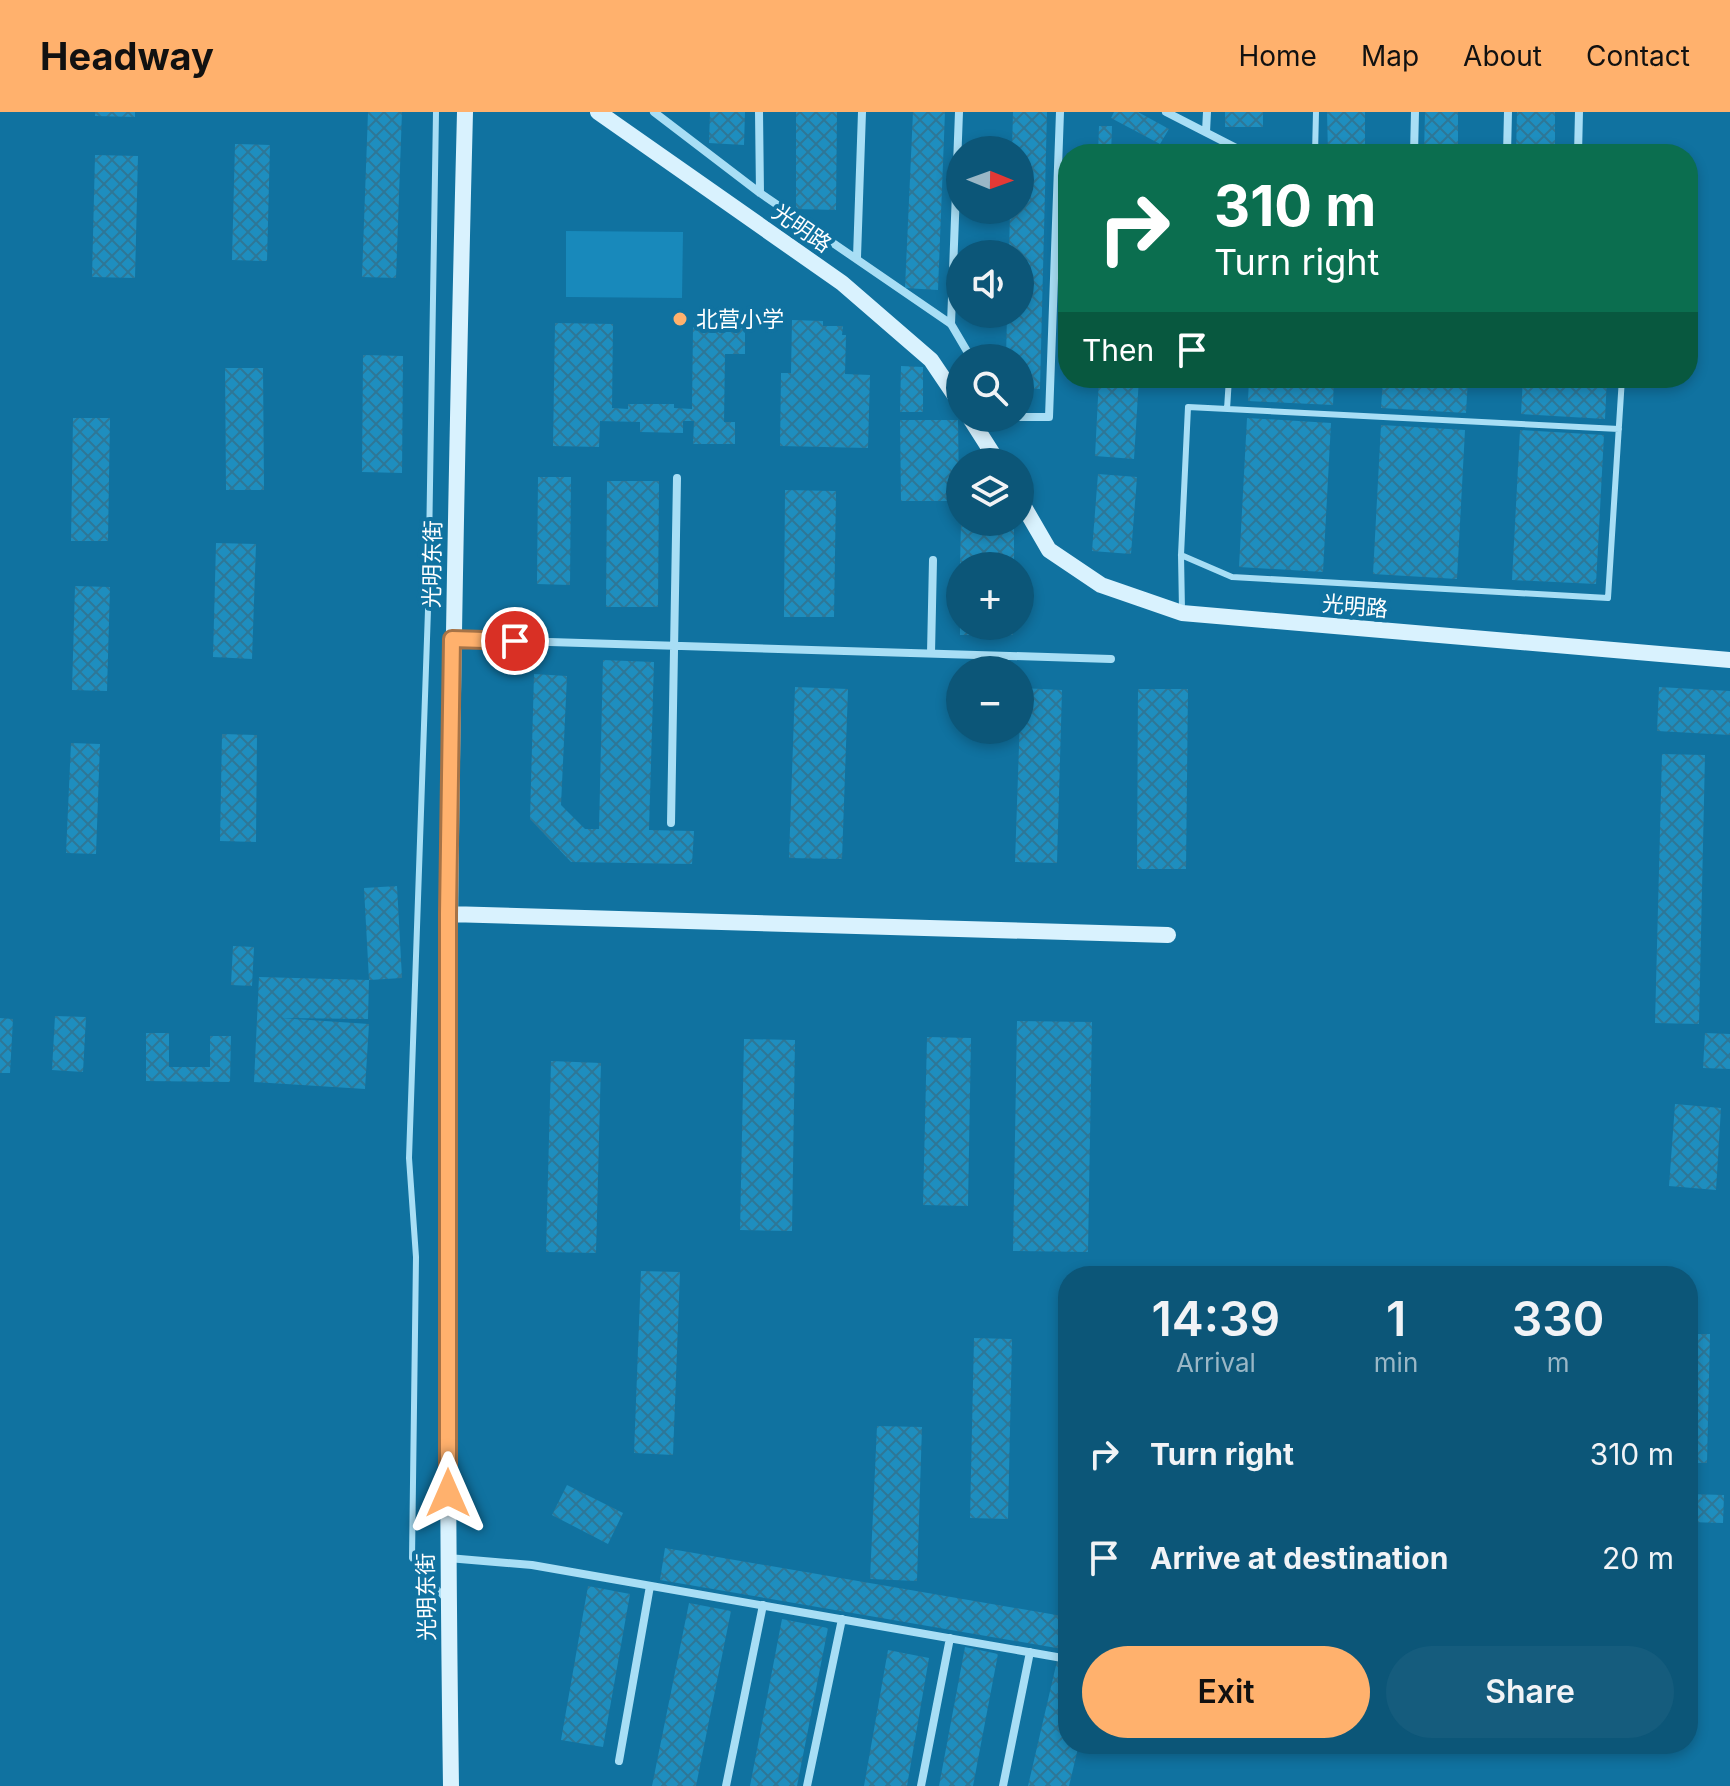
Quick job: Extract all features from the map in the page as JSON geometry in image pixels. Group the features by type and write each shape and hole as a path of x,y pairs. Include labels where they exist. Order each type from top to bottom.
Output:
{"street":[{"name":"光明东街","path":"451,1786 447,1558 448,914 465,112"},
{"name":"光明路","path":"598,112 842,283 931,360 946,382"},
{"path":"654,112 760,193 946,320"},
{"path":"759,112 760,193"},
{"path":"857,257 862,112"},
{"path":"954,240 959,112"},
{"path":"1059,144 1060,112"},
{"path":"1166,112 1229,144"},
{"path":"1206,132 1207,112"},
{"path":"1414,144 1415,112"},
{"path":"1507,144 1508,112"},
{"path":"1578,144 1579,112"},
{"path":"1034,417 1049,417 1058,167"},
{"path":"671,823 677,478"},
{"name":"光明路","path":"1034,524 1049,550 1101,585 1182,613 1730,660"},
{"path":"931,653 933,560"},
{"path":"452,639 1111,659"},
{"path":"448,914 1168,935"},
{"path":"447,1558 532,1565 1058,1657"},
{"path":"619,1761 650,1586"},
{"path":"726,1786 763,1605"},
{"path":"807,1786 842,1619"},
{"path":"921,1786 950,1638"},
{"path":"1003,1786 1030,1652"}],"lane":[{"path":"436,112 428,626 409,1158 416,1257 412,1558 448,1604"},
{"path":"1315,144 1316,112"},
{"path":"1227,409 1228,388"},
{"path":"1181,555 1232,577 1608,598 1621,388"},
{"path":"1182,613 1181,555 1188,407 1619,429"}],"shaded area":[{"path":"566,231 683,232 682,298 566,297"}],"building":[{"path":"95,112 135,112 135,117 95,116"},
{"path":"368,112 402,112 396,278 362,277"},
{"path":"710,112 745,112 744,145 709,143"},
{"path":"796,112 837,112 836,210 796,209"},
{"path":"913,112 945,112 938,290 905,288"},
{"path":"1013,112 1047,112 1040,389 1034,389 1034,344 1006,344 1007,328 1034,328 1034,240 1009,240 1010,224 1034,224 1034,136 1012,136"},
{"path":"1114,112 1138,112 1169,129 1160,144 1111,118"},
{"path":"1225,112 1263,112 1263,127 1225,127"},
{"path":"1327,112 1365,112 1365,144 1328,144"},
{"path":"1425,112 1458,112 1458,144 1424,144"},
{"path":"1517,112 1555,112 1555,144 1516,144"},
{"path":"1099,126 1112,126 1111,144 1098,144"},
{"path":"235,144 270,145 267,261 232,260"},
{"path":"95,155 138,156 135,278 92,277"},
{"path":"792,320 823,321 823,326 843,326 842,335 846,335 845,374 870,375 868,448 780,446 781,373 791,373"},
{"path":"555,323 613,324 612,408 628,409 628,404 674,404 674,408 692,409 693,327 745,328 745,354 725,354 724,422 735,422 735,444 693,444 694,421 683,421 683,433 640,432 640,422 600,421 599,447 553,446"},
{"path":"363,355 403,356 402,473 362,472"},
{"path":"901,366 923,367 923,412 900,412"},
{"path":"225,368 263,368 264,490 226,490"},
{"path":"1098,388 1138,388 1134,459 1095,456"},
{"path":"1249,388 1334,388 1333,405 1248,401"},
{"path":"1382,388 1467,388 1466,413 1381,408"},
{"path":"1522,388 1607,388 1605,419 1521,414"},
{"path":"73,418 110,418 108,541 71,541"},
{"path":"1247,418 1331,423 1323,572 1239,567"},
{"path":"900,420 946,420 946,432 958,432 958,448 946,448 946,501 901,501"},
{"path":"1381,425 1465,430 1457,579 1373,574"},
{"path":"1520,430 1604,435 1596,584 1512,580"},
{"path":"1098,474 1137,477 1131,554 1092,551"},
{"path":"538,477 571,477 570,585 537,584"},
{"path":"607,481 659,481 658,607 606,607"},
{"path":"785,490 836,491 834,617 784,617"},
{"path":"961,536 1014,536 1014,552 960,552"},
{"path":"216,543 256,544 252,659 213,657"},
{"path":"75,586 110,587 107,691 72,690"},
{"path":"603,660 654,662 649,830 694,831 692,864 571,862 530,819 534,674 567,676 561,805 585,829 599,829"},
{"path":"795,687 848,689 842,859 789,858"},
{"path":"1659,687 1730,691 1730,735 1657,731"},
{"path":"1034,689 1062,690 1057,863 1015,862 1019,744 1034,744"},
{"path":"1138,689 1188,689 1186,869 1137,869"},
{"path":"222,734 257,735 256,842 220,841"},
{"path":"71,743 100,744 96,854 66,853"},
{"path":"1662,754 1705,755 1699,1024 1655,1023"},
{"path":"397,886 402,978 369,980 364,888"},
{"path":"233,946 254,947 252,986 231,985"},
{"path":"259,977 369,980 368,1019 280,1018 369,1024 365,1089 254,1082"},
{"path":"55,1016 86,1017 83,1072 52,1070"},
{"path":"0,1018 13,1019 10,1073 0,1073"},
{"path":"1017,1021 1092,1022 1088,1252 1013,1251"},
{"path":"146,1033 169,1033 169,1067 210,1067 210,1036 231,1036 230,1082 146,1081"},
{"path":"1705,1033 1730,1034 1730,1069 1703,1068"},
{"path":"927,1037 971,1038 968,1206 923,1205"},
{"path":"744,1039 795,1040 792,1231 740,1230"},
{"path":"551,1061 601,1063 596,1253 546,1252"},
{"path":"1675,1104 1721,1108 1716,1190 1669,1186"},
{"path":"641,1271 680,1272 673,1455 634,1453"},
{"path":"1698,1334 1710,1334 1707,1463 1698,1463"},
{"path":"974,1338 1012,1339 1008,1519 970,1518"},
{"path":"877,1426 922,1427 917,1581 870,1579"},
{"path":"567,1485 623,1513 608,1544 552,1515"},
{"path":"1698,1494 1724,1495 1723,1523 1698,1522"},
{"path":"665,1548 1058,1615 1058,1648 660,1580"},
{"path":"588,1586 630,1594 603,1747 561,1740"},
{"path":"689,1603 731,1611 696,1786 652,1786"},
{"path":"782,1619 828,1628 797,1786 750,1786"},
{"path":"965,1647 998,1654 973,1786 939,1786"},
{"path":"888,1650 929,1658 907,1786 864,1786"},
{"path":"1058,1661 1058,1754 1077,1754 1069,1786 1028,1786"}],"place":[{"name":"北营小学","path":"680,319"}],"route":[{"path":"448,1493 448,914 452,639 515,641"}]}
